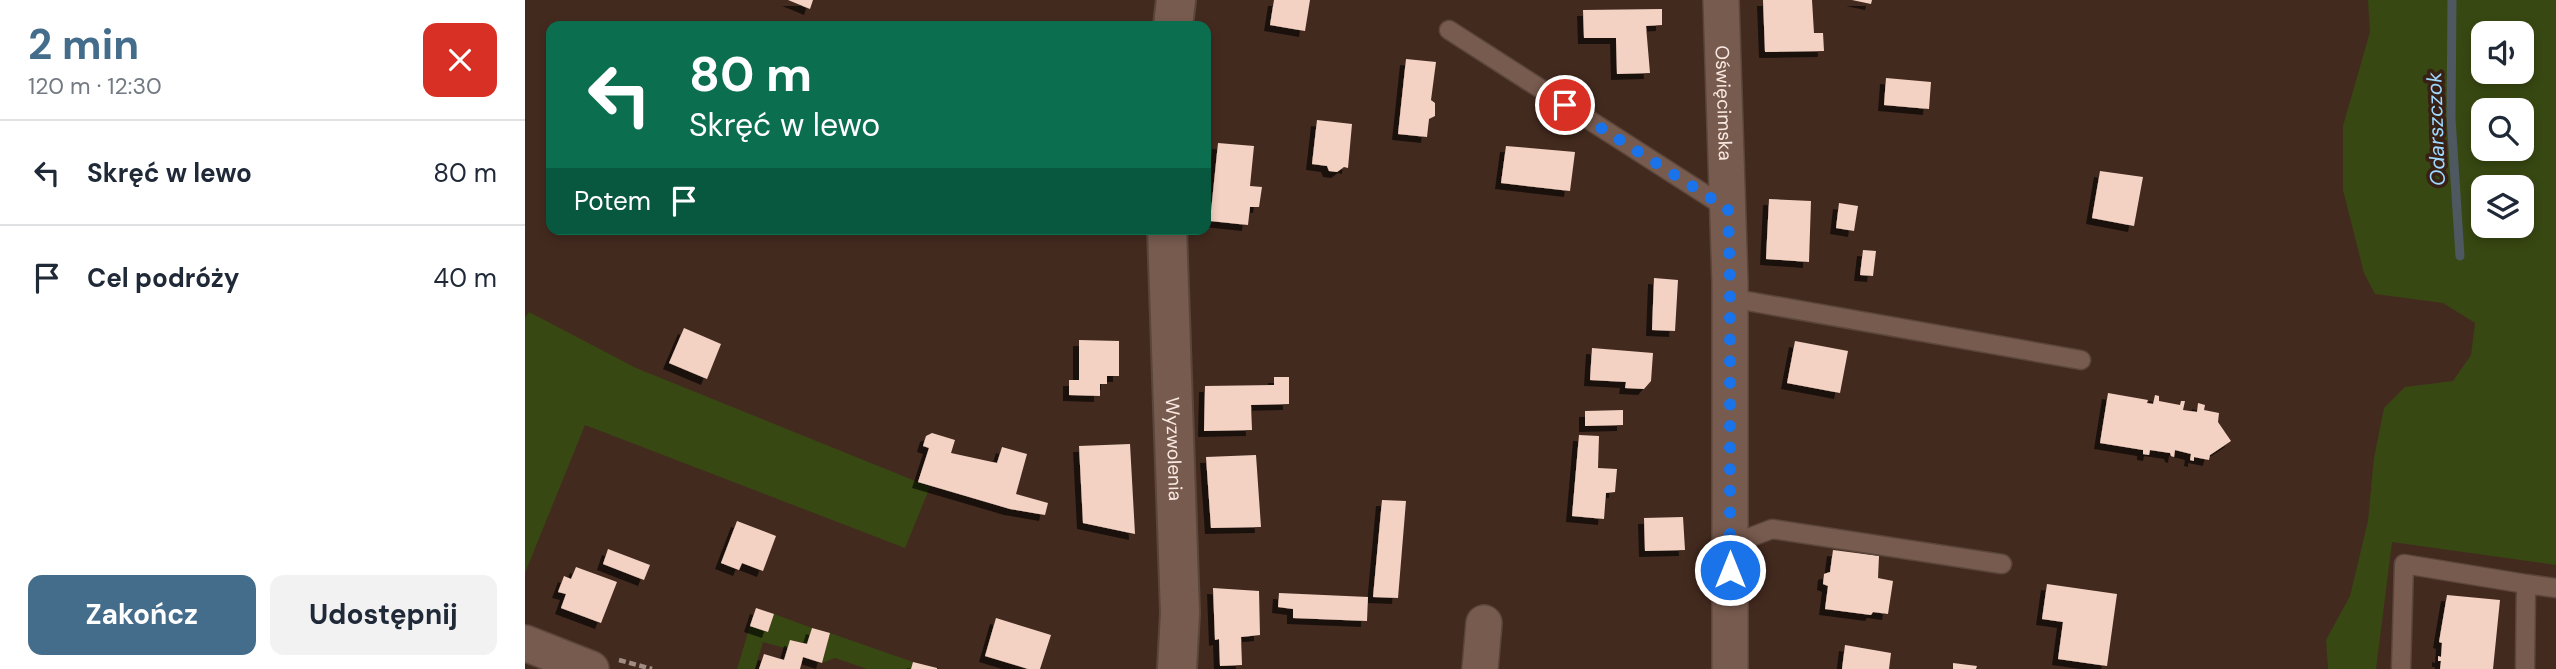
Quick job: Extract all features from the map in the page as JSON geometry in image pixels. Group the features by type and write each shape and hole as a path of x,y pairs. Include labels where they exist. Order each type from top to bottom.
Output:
{"street":[{"path":"1174,21 1176,0"},
{"name":"Oświęcimska","path":"1721,0 1730,298 1730,669"},
{"name":"Wyzwolenia","path":"1167,235 1180,613 1177,669"},
{"path":"1480,669 1485,623"},
{"path":"525,643 591,669"}],"lane":[{"path":"1449,30 1728,209"},
{"path":"1730,298 2081,359"},
{"path":"1730,545 1772,529 2002,564"},
{"path":"2401,669 2404,564 2556,588"},
{"path":"2525,669 2526,584"}],"green space":[{"path":"2368,0 2556,0 2556,565 2392,542 2376,669 2328,669 2326,640 2350,596 2368,521 2374,458 2384,408 2405,387 2453,381 2471,355 2475,323 2443,303 2375,294 2364,273 2343,190 2343,126 2370,32"},
{"path":"529,312 636,368 930,487 905,548 585,425 525,573 525,318"},
{"path":"774,614 812,628 807,644 791,640 788,649 763,642 755,669 737,669 750,626 768,632"},
{"path":"830,633 913,662 911,669 867,669 835,658 822,663"}],"building":[{"path":"788,0 813,0 810,9"},
{"path":"1274,0 1310,0 1305,31 1270,25"},
{"path":"1763,0 1812,0 1814,33 1823,33 1824,51 1765,52"},
{"path":"1852,0 1872,0 1871,4"},
{"path":"1662,9 1662,25 1646,26 1650,73 1617,74 1616,38 1584,38 1583,10"},
{"path":"1406,59 1436,62 1431,100 1435,103 1435,116 1429,119 1427,137 1398,134"},
{"path":"1886,78 1931,82 1929,109 1884,105"},
{"path":"1317,120 1352,124 1348,168 1344,167 1337,172 1329,171 1327,166 1312,164"},
{"path":"1218,143 1254,146 1250,186 1262,187 1259,207 1250,207 1248,225 1211,221"},
{"path":"1506,146 1575,152 1570,191 1501,183"},
{"path":"2100,171 2143,177 2134,226 2092,218"},
{"path":"1769,199 1811,201 1809,262 1766,259"},
{"path":"1839,203 1858,206 1854,231 1836,228"},
{"path":"1863,250 1876,251 1873,276 1860,275"},
{"path":"1654,278 1678,280 1675,331 1652,330"},
{"path":"684,328 721,344 707,379 669,363"},
{"path":"1079,340 1119,341 1119,376 1107,376 1107,384 1100,384 1100,396 1069,395 1069,380 1079,380"},
{"path":"1795,341 1848,351 1840,393 1787,383"},
{"path":"1592,348 1653,353 1651,381 1644,389 1625,388 1626,382 1590,380"},
{"path":"1274,377 1289,377 1289,404 1251,405 1252,430 1204,431 1205,386 1274,385"},
{"path":"2108,393 2148,400 2147,403 2153,404 2155,395 2159,396 2159,401 2180,405 2181,401 2185,401 2183,410 2197,412 2198,403 2205,405 2204,410 2219,413 2218,422 2231,441 2210,455 2209,460 2194,457 2194,461 2190,460 2191,454 2175,450 2174,457 2170,453 2150,450 2149,455 2143,454 2143,450 2100,443"},
{"path":"1623,410 1623,425 1585,426 1585,411"},
{"path":"932,433 955,440 951,453 997,463 1002,447 1027,454 1016,494 1048,503 1045,515 1010,509 918,482 929,448 923,446 926,436"},
{"path":"1579,435 1599,436 1598,468 1617,469 1615,492 1606,493 1604,519 1572,516"},
{"path":"1130,444 1135,534 1083,523 1079,446"},
{"path":"1256,455 1261,527 1211,528 1206,457"},
{"path":"1382,500 1406,501 1398,598 1373,597"},
{"path":"1683,517 1685,550 1645,551 1644,518"},
{"path":"737,521 776,536 763,571 742,563 739,570 721,563"},
{"path":"608,549 650,565 644,580 603,564"},
{"path":"1833,550 1879,556 1878,578 1893,581 1888,614 1873,612 1871,615 1825,609 1828,586 1823,584 1824,574 1830,572"},
{"path":"576,567 617,582 601,623 561,608 566,594 558,592 564,576 571,579"},
{"path":"2047,584 2117,594 2107,666 2058,659 2063,622 2042,619"},
{"path":"1213,588 1259,591 1260,635 1241,637 1242,665 1220,666 1219,639 1215,640"},
{"path":"1279,593 1368,597 1367,621 1293,618 1293,609 1278,607"},
{"path":"2447,595 2500,600 2493,669 2440,669 2441,661 2438,661 2438,656 2441,657 2442,643 2439,642"},
{"path":"756,608 774,614 768,632 750,626"},
{"path":"996,618 1051,635 1040,669 1028,669 985,656"},
{"path":"812,628 830,633 822,663 803,657 800,669 759,669 764,654 784,660 790,640 807,644"},
{"path":"1845,645 1891,653 1889,669 1842,669"},
{"path":"913,662 937,668 937,669 911,669"},
{"path":"1953,663 1977,666 1976,669 1953,669"}],"waterway":[{"name":"Odarszczok","path":"2452,0 2451,118 2460,256"}],"route":[{"path":"1565,105 1728,209 1730,570"}]}
